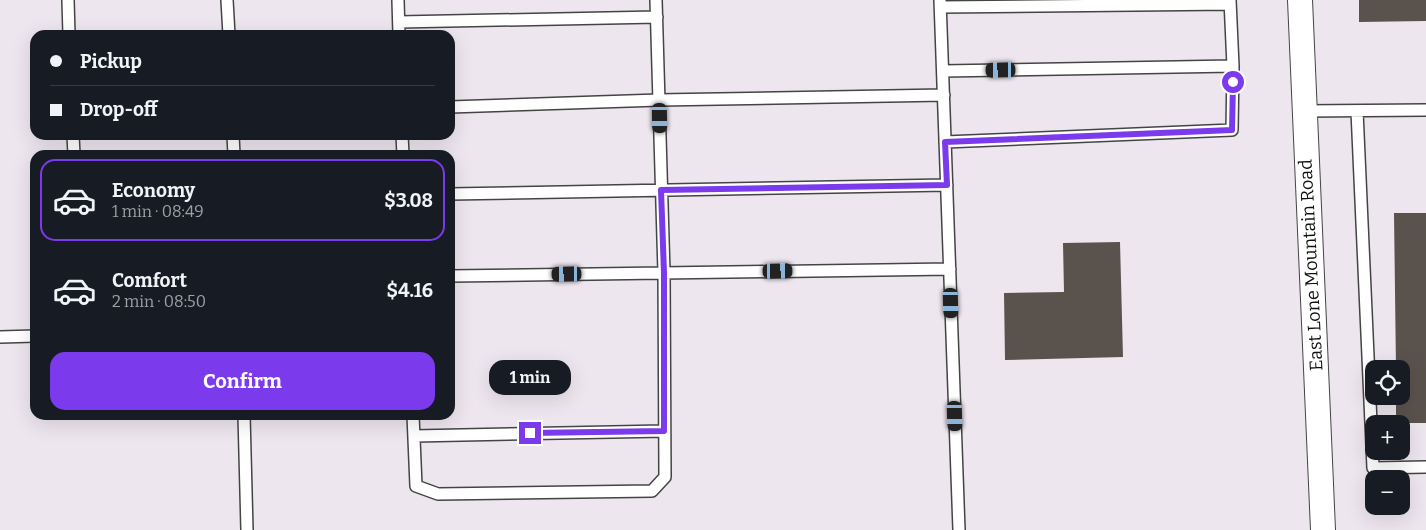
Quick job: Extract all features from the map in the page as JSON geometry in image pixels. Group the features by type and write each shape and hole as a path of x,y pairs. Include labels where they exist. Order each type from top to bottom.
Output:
{"street":[{"name":"East Lone Mountain Road","path":"1300,0 1324,530"}],"lane":[{"path":"68,0 69,30"},
{"path":"227,0 229,30"},
{"path":"398,0 399,30"},
{"path":"413,420 416,486 438,494 652,491 665,477 664,273 656,0"},
{"path":"945,142 1232,130 1233,66 1230,2 940,4 959,530"},
{"path":"398,22 657,17"},
{"path":"943,71 1233,66"},
{"path":"455,107 659,100 944,95"},
{"path":"1304,111 1426,110"},
{"path":"1357,111 1373,468 1426,467"},
{"path":"455,194 947,185"},
{"path":"455,276 950,268"},
{"path":"0,337 30,336"},
{"path":"244,420 248,530"},
{"path":"414,436 664,431"}],"shaded area":[{"path":"0,0 1426,0 1426,530 0,530"}],"building":[{"path":"1359,0 1426,0 1426,21 1359,22"},
{"path":"1394,213 1426,213 1426,423 1410,423 1410,415 1396,415 1396,405 1410,405 1410,360 1396,360"},
{"path":"1120,242 1123,357 1005,360 1004,293 1064,292 1063,243"}],"route":[{"path":"530,433 664,431 664,273 661,190 947,185 945,142 1232,130 1233,82"}]}
